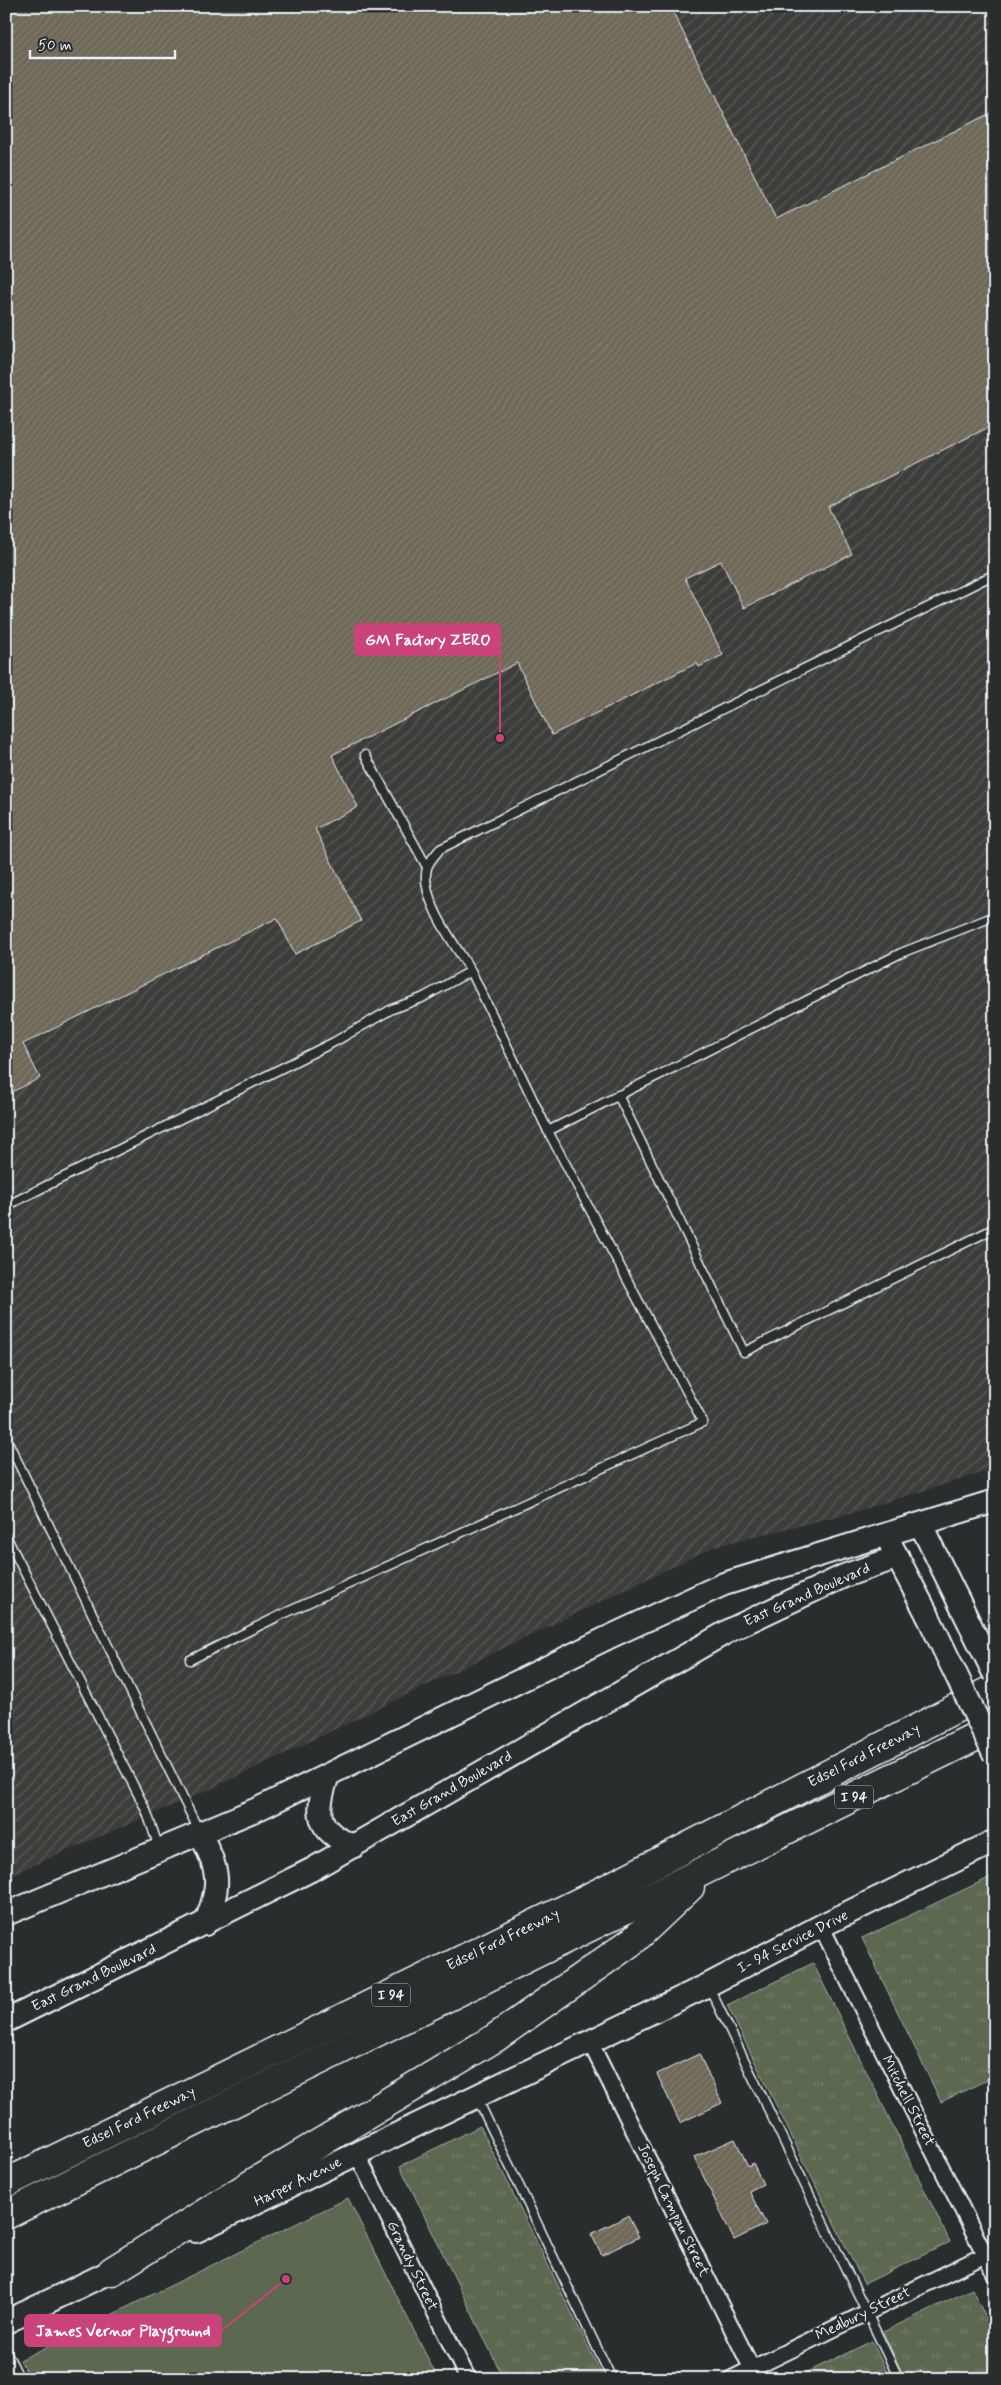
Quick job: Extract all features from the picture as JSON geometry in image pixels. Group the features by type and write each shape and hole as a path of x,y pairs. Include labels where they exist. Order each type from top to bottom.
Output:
{"highway":[{"path":"920,1727 995,1669"},
{"name":"Edsel Ford Freeway","path":"6,2184 604,1890 995,1688"},
{"name":"Edsel Ford Freeway","path":"6,2215 549,1949 995,1727"},
{"path":"112,2271 258,2180 495,2038 634,1940 713,1866"}],"main road":[{"path":"995,1501 921,1525 995,1675"},
{"name":"East Grand Boulevard","path":"6,1914 260,1808 700,1594 756,1573 921,1525"},
{"path":"885,1535 928,1616 995,1756"},
{"name":"East Grand Boulevard","path":"6,2021 205,1924 354,1846 732,1629 837,1580 898,1557"},
{"path":"328,1775 320,1807 324,1827 339,1840 354,1846"},
{"path":"200,1833 217,1874 214,1902 205,1924"},
{"name":"I- 94 Service Drive","path":"590,2042 995,1841"},
{"name":"Harper Avenue","path":"6,2322 590,2042"}],"street":[{"name":"Mitchell Street","path":"821,1926 990,2252 995,2275"},
{"name":"Joseph Campau Street","path":"590,2042 754,2374"},
{"name":"Grandy Street","path":"357,2154 468,2379"},
{"name":"Medbury Street","path":"731,2379 754,2374 867,2312 990,2252"}],"lane":[{"path":"190,1660 282,1614 703,1422 548,1131 471,971 428,895 427,867 440,849 995,574"},
{"path":"365,755 427,867"},
{"path":"548,1131 618,1094 901,953 995,916"},
{"path":"6,1206 334,1042 392,1009 422,998 471,971"},
{"path":"618,1094 744,1352 995,1228"},
{"path":"6,1438 200,1833"},
{"path":"6,1536 146,1810 159,1850"},
{"path":"708,1985 899,2379"},
{"path":"477,2096 612,2379"},
{"path":"6,2351 20,2379"}],"shaded area":[{"path":"6,6 995,6 995,1469 854,1512 716,1546 213,1788 6,1877"}],"green space":[{"path":"995,1875 995,2076 941,2102 862,1938"},
{"path":"813,1963 950,2242 864,2284 727,2005"},
{"path":"480,2126 604,2379 504,2379 400,2166"},
{"path":"348,2198 438,2379 30,2379 20,2360"},
{"path":"972,2289 995,2337 995,2379 905,2379 883,2332"},
{"path":"872,2341 890,2379 793,2379"}],"building":[{"path":"6,6 670,6 776,219 995,111 995,424 828,507 852,554 744,608 721,561 685,578 723,655 699,667 697,663 552,735 517,663 332,755 358,807 315,829 361,921 295,954 277,918 23,1044 40,1078 6,1095"},
{"path":"699,2054 722,2103 680,2123 657,2074"},
{"path":"735,2139 748,2166 753,2163 763,2184 749,2191 766,2224 734,2240 694,2157"},
{"path":"628,2216 639,2237 602,2255 591,2234"}],"place":[{"name":"GM Factory ZERO","path":"500,738"},
{"name":"James Vernor Playground","path":"286,2279"}]}
